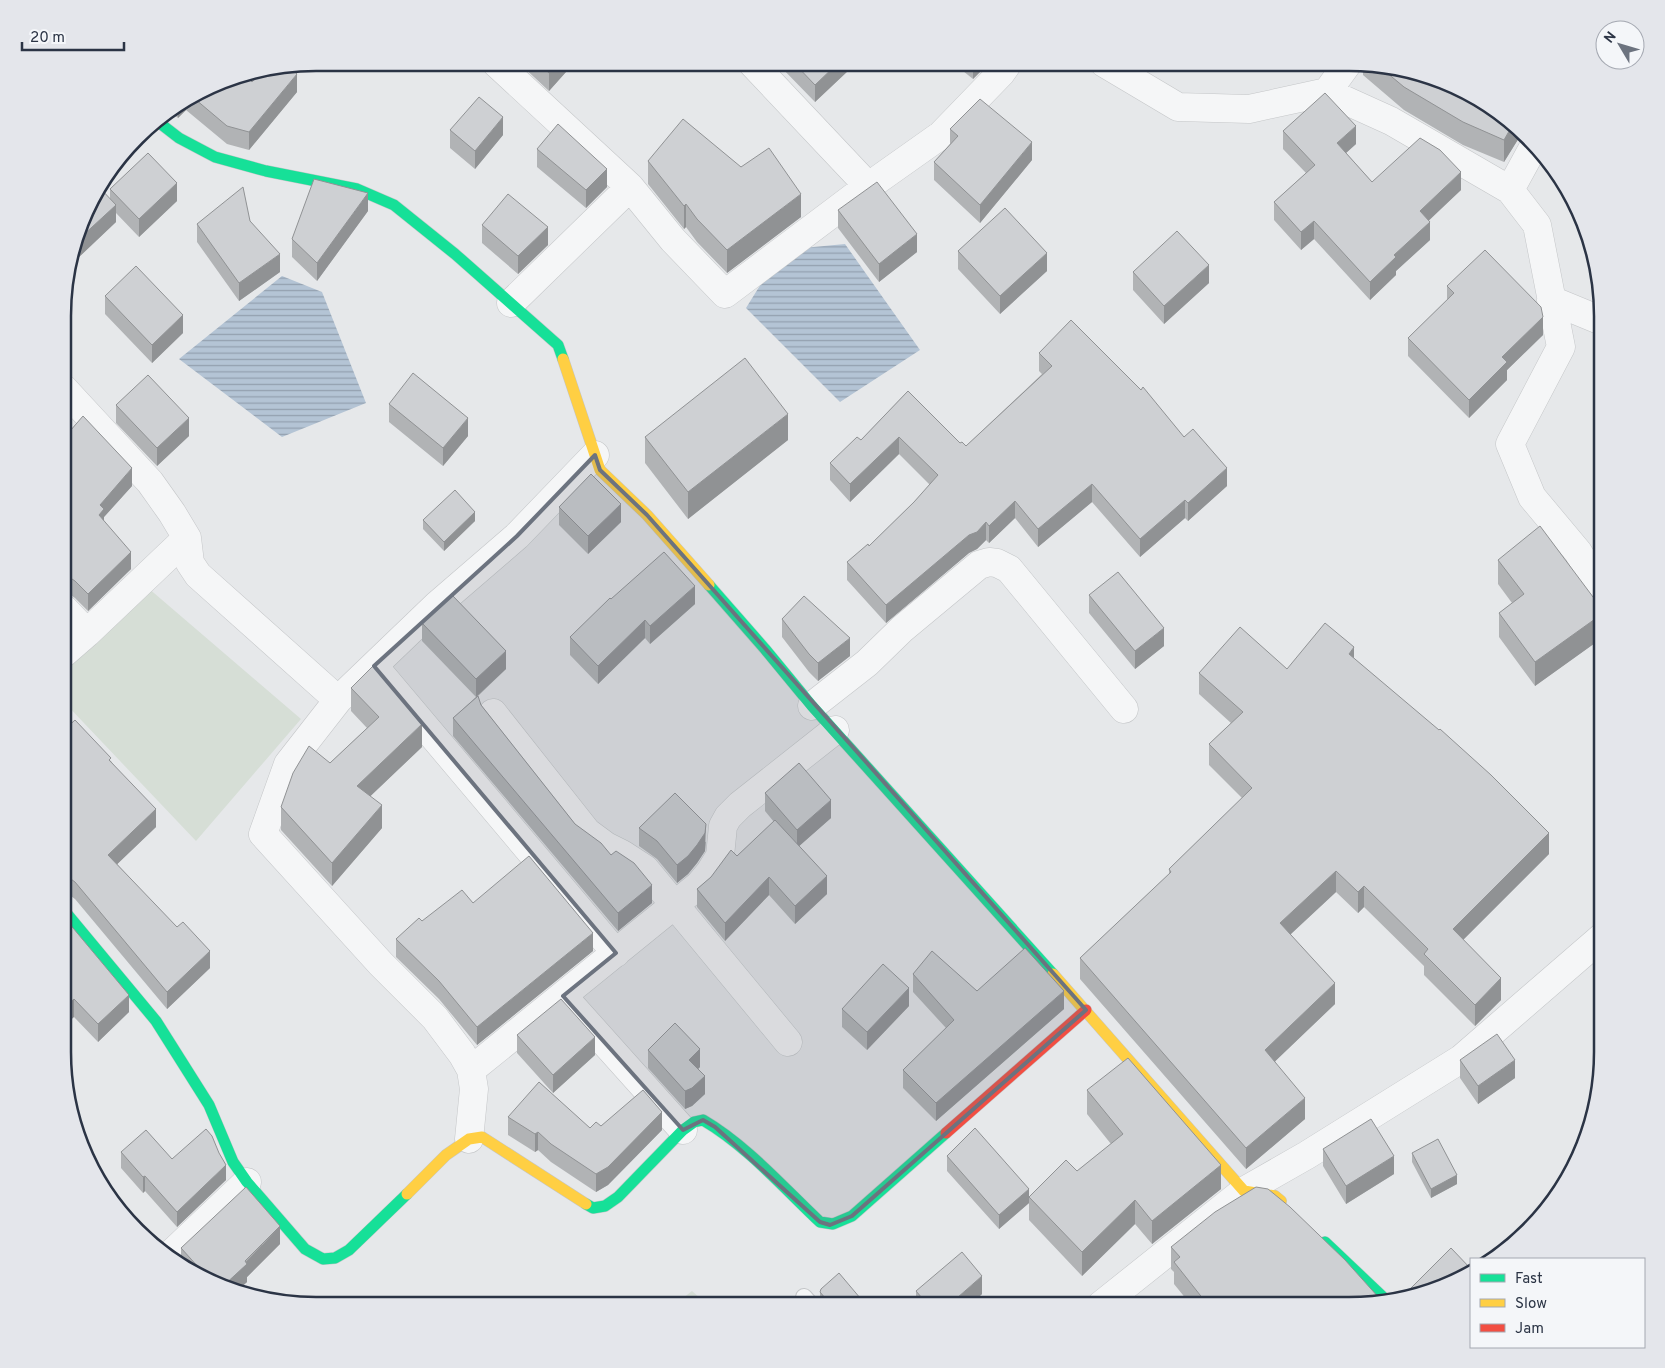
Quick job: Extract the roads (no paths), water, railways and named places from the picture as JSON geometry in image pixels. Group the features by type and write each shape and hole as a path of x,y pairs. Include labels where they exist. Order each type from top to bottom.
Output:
{"street":[{"path":"505,71 630,187 673,240 725,294 858,193 941,135 1002,71"},
{"path":"760,71 869,187"},
{"path":"1117,71 1178,108 1249,109 1327,92 1391,121 1510,190 1537,225 1561,347 1510,444 1532,497 1578,552 1594,579"},
{"path":"1327,92 1342,71"},
{"path":"163,125 179,138 215,157 357,189 394,205 455,254 558,345 600,470 647,515 765,649 812,706 1086,1010 1244,1191 1275,1196 1287,1206"},
{"path":"1510,190 1531,152"},
{"path":"511,303 630,187"},
{"path":"1551,300 1594,319"},
{"path":"71,397 150,482 187,538 190,563 198,575 338,700"},
{"path":"469,1139 474,1089 471,1070 462,1054 435,1018 381,964 263,834 288,764 338,700 437,605 517,536 595,455"},
{"path":"71,647 187,538"},
{"path":"812,706 867,664 902,629 952,587 980,565 989,562 998,563 1009,569 1124,709"},
{"path":"71,616 87,633"},
{"path":"374,666 616,953"},
{"path":"493,713 587,832 606,846 645,869 788,1042"},
{"path":"471,1070 699,885 720,856 723,826 728,817 740,805 834,730"},
{"path":"71,919 156,1021 209,1105 233,1162 247,1182 305,1249 323,1259 335,1258 350,1250 446,1155 469,1139 482,1137 593,1208 605,1206 618,1197 683,1130 694,1122 703,1120 715,1127 755,1160 820,1222 830,1226 852,1216 1086,1010"},
{"path":"1111,1297 1244,1191 1307,1156 1461,1058 1594,943"},
{"path":"563,996 683,1130"},
{"path":"174,1251 247,1182"},
{"path":"1316,1233 1381,1295"}],"water":[{"path":"845,244 920,350 840,402 746,308 782,250"},
{"path":"282,276 322,292 366,403 282,437 179,359"}]}
